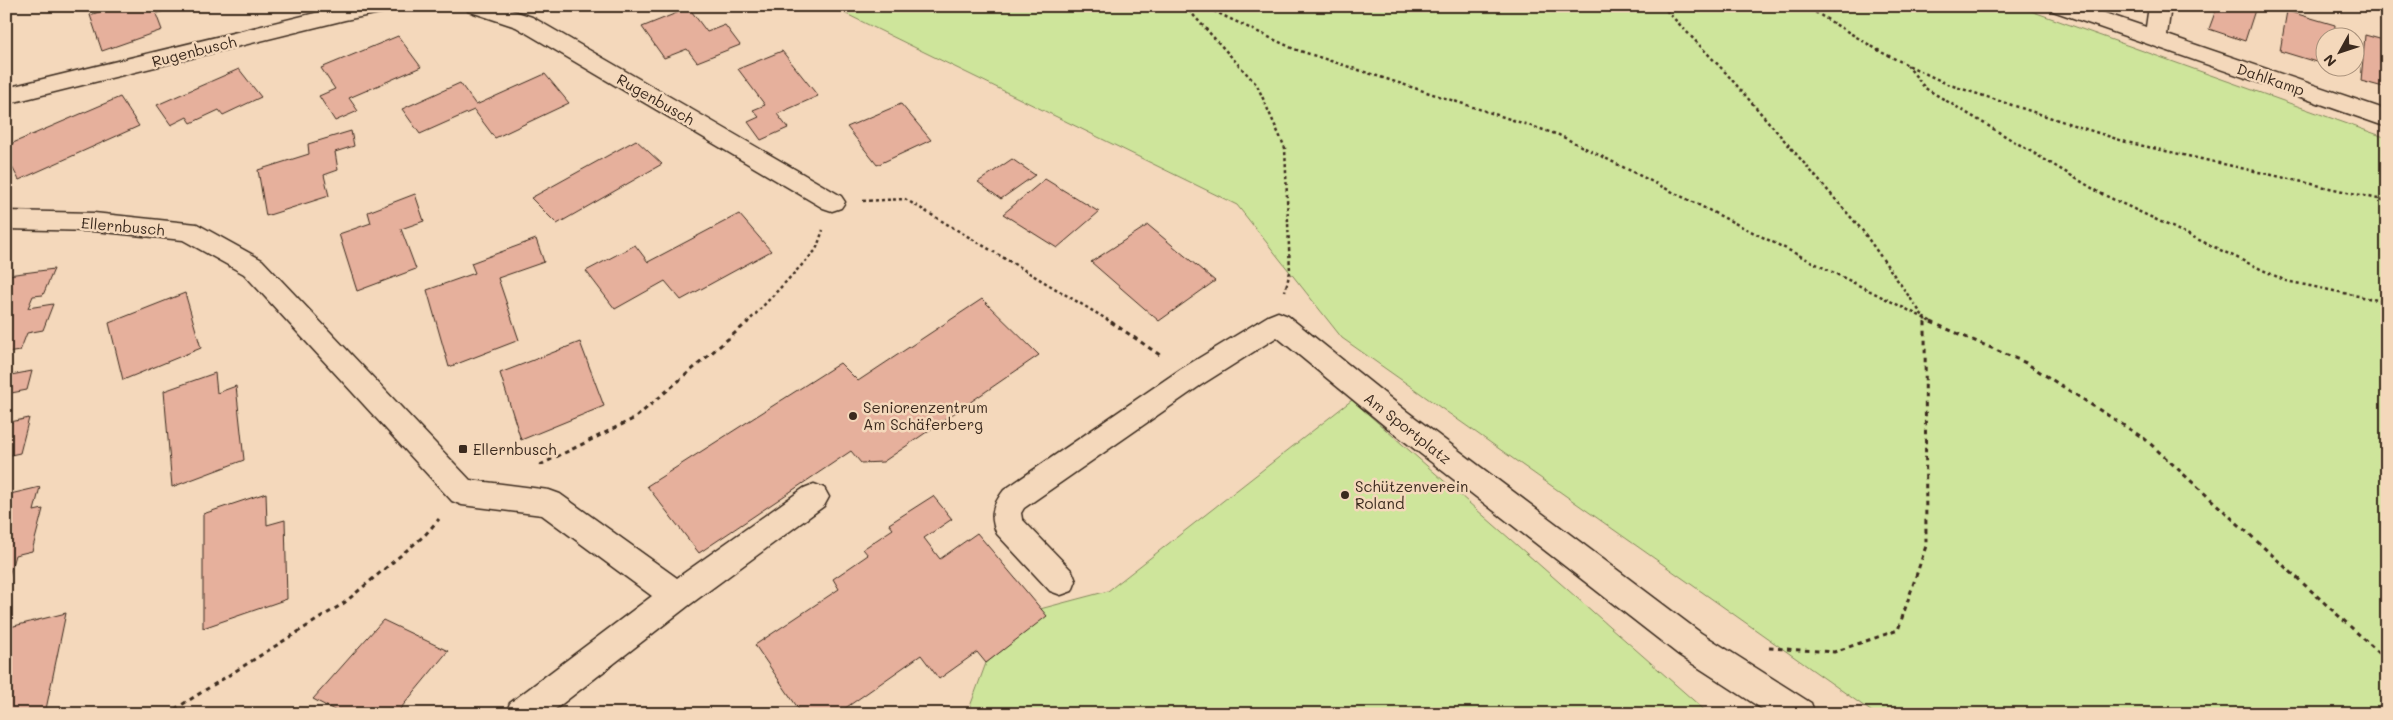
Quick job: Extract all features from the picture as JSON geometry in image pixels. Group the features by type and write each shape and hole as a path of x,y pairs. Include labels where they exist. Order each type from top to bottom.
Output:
{"street":[{"name":"Rugenbusch","path":"6,96 346,13 382,6"},
{"name":"Rugenbusch","path":"476,6 524,22 832,202"},
{"name":"Dahlkamp","path":"2061,6 2387,119"},
{"path":"2155,39 2160,6"},
{"name":"Ellernbusch","path":"6,220 94,222 188,231 253,267 462,492 549,503 677,596"},
{"path":"1061,581 1008,525 1006,510 1014,499 1192,377 1278,323"},
{"name":"Am Sportplatz","path":"1278,323 1394,418 1690,644 1799,714"},
{"path":"522,714 677,596 814,497"}],"path":[{"path":"1186,6 1257,85 1285,148 1290,272 1278,323"},
{"path":"1203,6 1294,49 1559,135 1924,319 2026,363 2144,439 2387,660"},
{"path":"1662,6 1726,73 1862,230 1924,319 1926,546 1898,630 1834,652 1767,648"},
{"path":"1804,6 1906,64 1947,84 2126,142 2387,201"},
{"path":"1906,64 1925,88 2102,194 2286,281 2387,302"},
{"path":"832,202 905,199 1128,332 1192,377"}],"green space":[{"path":"830,6 2017,6 2387,138 2387,714 1875,714 1342,338 1237,205"},
{"name":"Schützenverein Roland","path":"1352,400 1709,714 966,714 986,663 1046,616 1040,609 1108,591"}],"building":[{"path":"116,6 178,6 156,14 162,30 102,51 90,15"},
{"path":"2226,6 2243,6 2255,10 2245,41 2209,29 2217,7 2225,10"},
{"path":"689,8 707,32 725,25 740,45 697,62 687,49 664,58 642,27"},
{"path":"2287,11 2335,25 2335,28 2316,28 2316,62 2280,51"},
{"path":"2366,35 2387,41 2387,88 2361,81 2361,78 2366,78"},
{"path":"398,36 421,67 349,98 358,111 335,121 319,96 335,89 321,68"},
{"path":"782,51 818,96 777,114 788,128 761,140 748,122 759,117 753,110 765,105 738,69"},
{"path":"239,69 261,97 223,115 219,110 191,123 187,117 171,125 157,105"},
{"path":"545,74 569,103 495,138 474,110 420,134 402,109 460,83 476,105"},
{"path":"120,97 139,126 19,180 6,156 6,146"},
{"path":"901,104 931,140 877,165 847,127"},
{"path":"351,131 354,146 335,152 338,170 324,175 329,196 266,216 258,170 309,154 308,144"},
{"path":"636,140 662,164 557,224 531,198"},
{"path":"1012,159 1035,175 1001,199 978,182"},
{"path":"1045,179 1099,212 1057,248 1003,214"},
{"path":"415,194 424,221 401,229 416,269 357,291 339,234 371,223 368,212"},
{"path":"739,214 771,251 681,300 665,281 615,309 586,271 635,245 648,262"},
{"path":"1148,225 1215,281 1159,321 1091,262"},
{"path":"536,239 544,262 498,278 519,340 449,367 427,290 475,273 471,263"},
{"path":"54,269 43,295 33,296 28,308 53,304 43,330 27,333 20,351 6,353 8,275"},
{"path":"185,293 201,348 123,380 109,323"},
{"name":"Seniorenzentrum Am Schäferberg","path":"982,299 1039,355 883,462 861,463 851,451 699,553 647,486 840,363 858,381"},
{"path":"580,342 604,406 521,440 500,373"},
{"path":"32,371 27,390 6,394 6,376"},
{"path":"215,373 217,393 236,386 244,460 172,487 164,391"},
{"path":"29,418 20,453 6,456 6,423"},
{"path":"40,487 34,511 43,509 32,551 15,555 6,586 6,495"},
{"path":"266,493 267,525 285,520 287,599 203,628 203,514"},
{"path":"933,496 952,519 924,538 940,559 977,533 1047,616 986,663 977,652 939,679 921,655 837,714 802,714 755,645 839,589 833,579 868,555 863,549 893,529 889,524"},
{"path":"66,613 45,714 6,714 6,628"},
{"path":"383,620 448,651 396,714 342,714 313,699"}],"place":[{"name":"Seniorenzentrum Am Schäferberg","path":"853,416"},
{"name":"Ellernbusch","path":"463,449"},
{"name":"Schützenverein Roland","path":"1345,495"}]}
